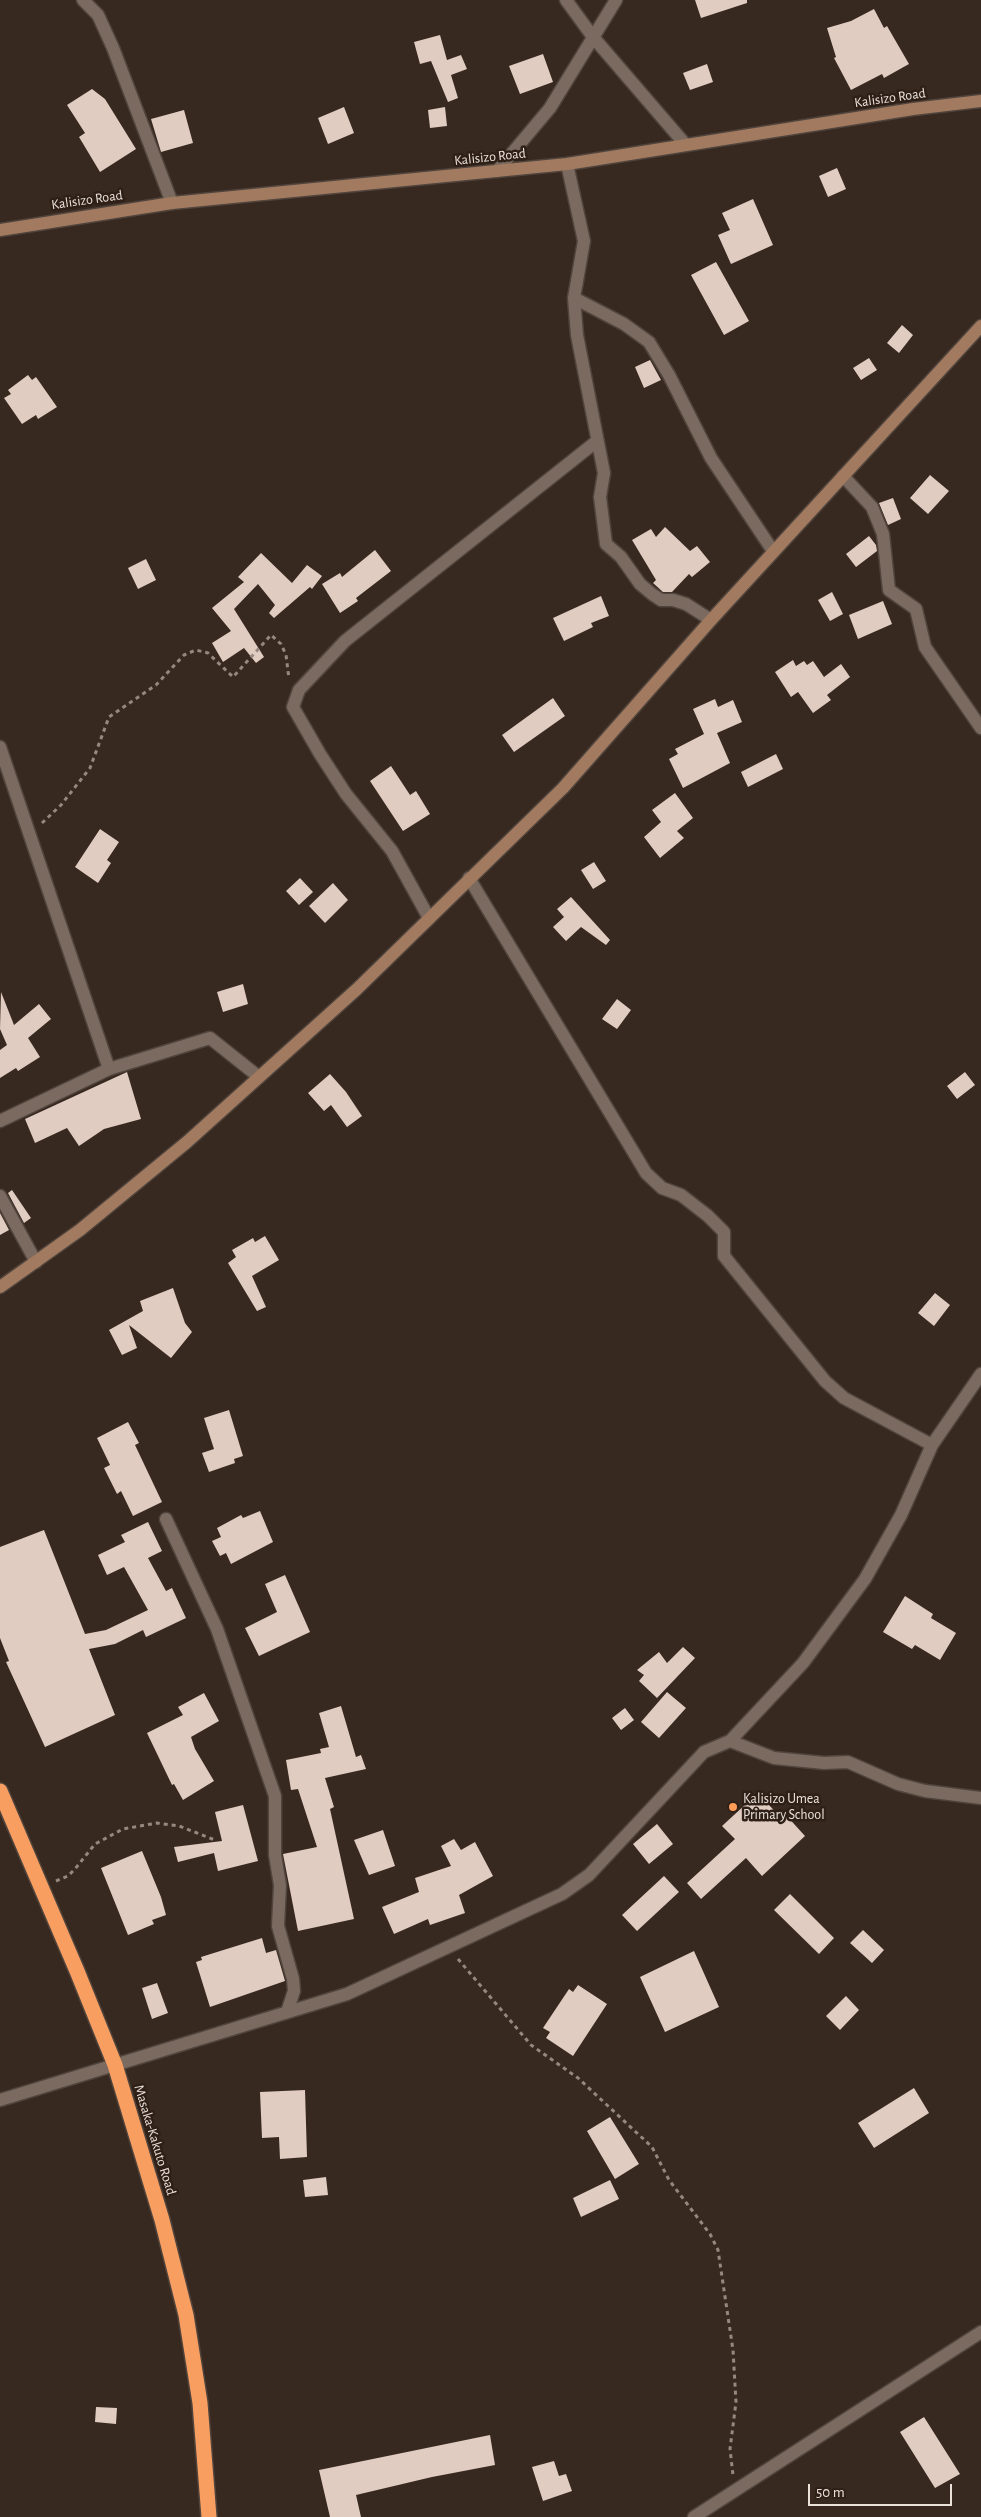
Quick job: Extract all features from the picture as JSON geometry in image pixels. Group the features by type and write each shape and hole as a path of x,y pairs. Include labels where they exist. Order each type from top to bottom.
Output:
{"highway":[{"name":"Masaka-Kakuto Road","path":"0,1791 115,2066 162,2220 186,2315 200,2403 209,2517"}],"street":[{"path":"83,0 98,15 113,48 172,203"},
{"path":"566,0 593,37 685,144"},
{"path":"497,171 550,108 616,0"},
{"name":"Kalisizo Road","path":"0,230 172,203 567,164 685,144 981,101"},
{"path":"567,164 584,241 574,298 577,335 604,474 600,497 606,544 621,557 640,584 652,594 661,600 673,600 686,604 711,620"},
{"path":"574,298 624,324 649,342 669,375 711,458 773,552"},
{"path":"0,1287 80,1230 180,1148 357,989 562,788 711,620 981,326"},
{"path":"429,918 392,851 346,794 293,707 299,690 345,641 597,441"},
{"path":"843,476 872,507 883,534 889,590 916,609 925,647 981,728"},
{"path":"0,747 109,1069"},
{"path":"469,878 646,1173 662,1188 681,1195 724,1232 724,1256 825,1381 844,1398 932,1445"},
{"path":"0,1121 109,1069 210,1038 259,1077"},
{"path":"0,1196 36,1262"},
{"path":"0,2100 347,1994 562,1894 589,1875 704,1752 730,1741 803,1663 865,1579 901,1516 932,1445 981,1374"},
{"path":"166,1519 217,1629 275,1796 275,1855 280,1885 278,1926 293,1979 294,1991 287,2012"},
{"path":"730,1741 774,1758 824,1763 848,1762 898,1784 981,1798"},
{"path":"694,2517 981,2332"}],"path":[{"path":"30,835 61,805 90,768 109,717 156,685 184,655 196,650 208,653 233,677 270,634 281,644 286,655 293,707"},
{"path":"41,1887 68,1876 95,1844 123,1829 157,1823 179,1826 215,1840"},
{"path":"448,1947 531,2045 578,2078 652,2147 669,2180 710,2234 718,2250 733,2350 736,2402 730,2466 738,2489"}],"building":[{"path":"695,0 747,0 747,3 701,18"},
{"path":"874,9 884,28 887,26 909,64 884,78 882,74 851,90 834,58 836,57 827,28 851,21"},
{"path":"440,35 447,60 461,55 467,69 451,75 458,98 448,102 431,61 420,64 414,42"},
{"path":"543,54 553,82 520,94 509,66"},
{"path":"707,64 713,82 690,90 683,73"},
{"path":"92,89 105,99 136,149 100,172 79,137 85,133 67,105"},
{"path":"344,107 354,133 328,144 318,118"},
{"path":"445,107 447,126 430,128 428,110"},
{"path":"184,110 193,143 161,152 151,119"},
{"path":"837,168 846,189 828,197 819,176"},
{"path":"753,199 773,245 731,264 718,235 730,230 722,213"},
{"path":"716,262 749,321 724,335 691,275"},
{"path":"902,325 913,335 899,353 887,343"},
{"path":"869,358 877,370 861,380 853,368"},
{"path":"650,360 661,380 644,388 635,367"},
{"path":"28,375 32,380 36,377 57,407 38,419 36,415 22,424 4,398 11,394 8,390"},
{"path":"930,475 949,491 928,514 910,498"},
{"path":"893,498 901,519 888,525 879,503"},
{"path":"665,527 690,551 697,546 710,562 692,577 689,574 672,592 663,592 653,583 656,580 632,540 651,529 656,537"},
{"path":"869,536 876,545 877,551 856,567 846,554"},
{"path":"375,550 391,571 356,598 358,601 340,613 322,584 340,573 342,577"},
{"path":"261,553 292,583 307,565 322,576 312,589 310,587 274,618 269,613 275,605 258,584 234,609 264,657 256,663 244,648 223,662 212,643 231,631 212,608 244,582 238,577"},
{"path":"146,559 156,580 138,589 128,568"},
{"path":"832,592 843,614 830,621 818,600"},
{"path":"601,596 609,616 591,623 593,627 564,641 553,618"},
{"path":"883,601 892,624 858,639 849,615"},
{"path":"793,660 796,666 804,661 807,665 813,661 824,677 841,664 850,677 827,695 831,700 813,713 798,692 791,697 775,672"},
{"path":"553,698 565,716 514,752 502,735"},
{"path":"715,699 718,707 733,700 742,722 717,733 730,763 683,788 669,759 678,754 675,749 704,734 693,709"},
{"path":"776,754 783,769 748,787 741,772"},
{"path":"391,766 410,795 416,791 430,814 403,831 370,781"},
{"path":"675,793 693,818 677,831 684,838 660,858 644,837 661,822 652,810"},
{"path":"100,829 119,842 107,860 111,863 98,883 75,867"},
{"path":"594,862 606,881 593,889 581,870"},
{"path":"300,878 313,892 299,905 286,891"},
{"path":"333,883 348,900 325,923 309,906"},
{"path":"571,897 610,940 606,945 581,927 566,941 553,927 564,917 557,909"},
{"path":"243,984 248,1004 223,1012 217,992"},
{"path":"1,992 14,1025 39,1004 51,1019 28,1038 40,1057 18,1071 16,1068 0,1078 0,1050 7,1045 0,1029"},
{"path":"617,999 631,1010 617,1029 602,1019"},
{"path":"127,1072 141,1119 104,1129 79,1146 67,1128 35,1143 25,1119"},
{"path":"965,1072 975,1085 957,1099 947,1086"},
{"path":"330,1074 346,1092 362,1116 347,1127 331,1105 324,1111 308,1093"},
{"path":"12,1190 31,1218 24,1223 8,1193"},
{"path":"0,1213 9,1230 0,1235"},
{"path":"265,1236 279,1260 252,1276 266,1307 257,1311 228,1263 236,1257 232,1250 253,1238 255,1242"},
{"path":"173,1288 185,1323 192,1332 171,1358 129,1325 137,1348 122,1355 109,1330 143,1311 140,1301"},
{"path":"935,1293 950,1305 934,1326 918,1313"},
{"path":"229,1410 243,1456 234,1459 235,1463 209,1472 202,1453 214,1449 204,1418"},
{"path":"128,1422 139,1443 135,1445 162,1502 133,1516 121,1491 117,1494 104,1468 110,1465 97,1438"},
{"path":"260,1511 273,1542 231,1564 226,1553 220,1556 212,1541 221,1537 217,1528 241,1515 243,1518"},
{"path":"148,1522 162,1551 148,1558 166,1591 172,1588 186,1618 146,1637 143,1630 115,1644 89,1649 115,1715 45,1747 6,1662 9,1661 0,1638 0,1547 44,1530 85,1634 106,1630 148,1610 124,1567 107,1575 98,1555 125,1542 121,1535"},
{"path":"285,1575 310,1632 259,1656 245,1628 277,1612 265,1584"},
{"path":"905,1596 933,1614 931,1618 956,1633 940,1660 915,1645 912,1649 883,1632"},
{"path":"683,1647 695,1658 657,1698 639,1681 644,1675 637,1670 659,1652 667,1663"},
{"path":"667,1692 686,1708 659,1738 641,1722"},
{"path":"204,1693 219,1721 191,1737 195,1749 214,1781 183,1800 174,1784 172,1785 147,1733 183,1715 178,1707"},
{"path":"341,1706 356,1757 361,1755 366,1769 325,1778 334,1807 330,1809 354,1919 298,1931 283,1854 317,1847 298,1789 291,1790 286,1760 321,1753 320,1749 329,1747 319,1713"},
{"path":"625,1708 634,1720 621,1730 612,1718"},
{"path":"758,1793 781,1818 785,1814 805,1836 762,1876 746,1858 701,1899 687,1883 735,1839 722,1826"},
{"path":"243,1805 258,1861 218,1871 214,1853 178,1862 174,1847 222,1841 215,1812"},
{"path":"657,1824 673,1844 649,1864 633,1844"},
{"path":"383,1830 395,1866 369,1875 354,1840"},
{"path":"454,1839 461,1850 475,1842 493,1876 459,1895 465,1913 430,1925 428,1919 394,1934 382,1907 419,1892 415,1878 451,1866 441,1846"},
{"path":"142,1851 161,1897 166,1915 152,1920 154,1924 128,1935 101,1868"},
{"path":"664,1876 679,1892 637,1931 622,1915"},
{"path":"790,1894 834,1938 819,1954 774,1910"},
{"path":"863,1930 884,1950 872,1963 850,1943"},
{"path":"262,1938 266,1953 276,1950 285,1981 210,2007 196,1962 202,1960 201,1957"},
{"path":"694,1951 719,2007 665,2032 640,1977"},
{"path":"157,1983 168,2013 152,2019 142,1988"},
{"path":"578,1985 607,2004 573,2056 546,2038 550,2032 543,2028 569,1989 573,1992"},
{"path":"846,1996 859,2010 840,2030 826,2016"},
{"path":"914,2088 929,2113 874,2148 858,2123"},
{"path":"305,2090 307,2157 280,2159 279,2137 262,2138 260,2092"},
{"path":"610,2117 639,2164 615,2179 587,2131"},
{"path":"326,2177 328,2195 305,2197 303,2180"},
{"path":"610,2180 619,2199 581,2217 573,2198"},
{"path":"96,2407 117,2408 116,2424 95,2422"},
{"path":"924,2417 960,2474 935,2488 900,2432"},
{"path":"490,2435 495,2465 432,2477 356,2495 361,2517 330,2517 319,2470"},
{"path":"554,2461 559,2476 566,2474 572,2491 543,2501 532,2467"}],"place":[{"name":"Kalisizo Umea Primary School","path":"733,1807"}]}
